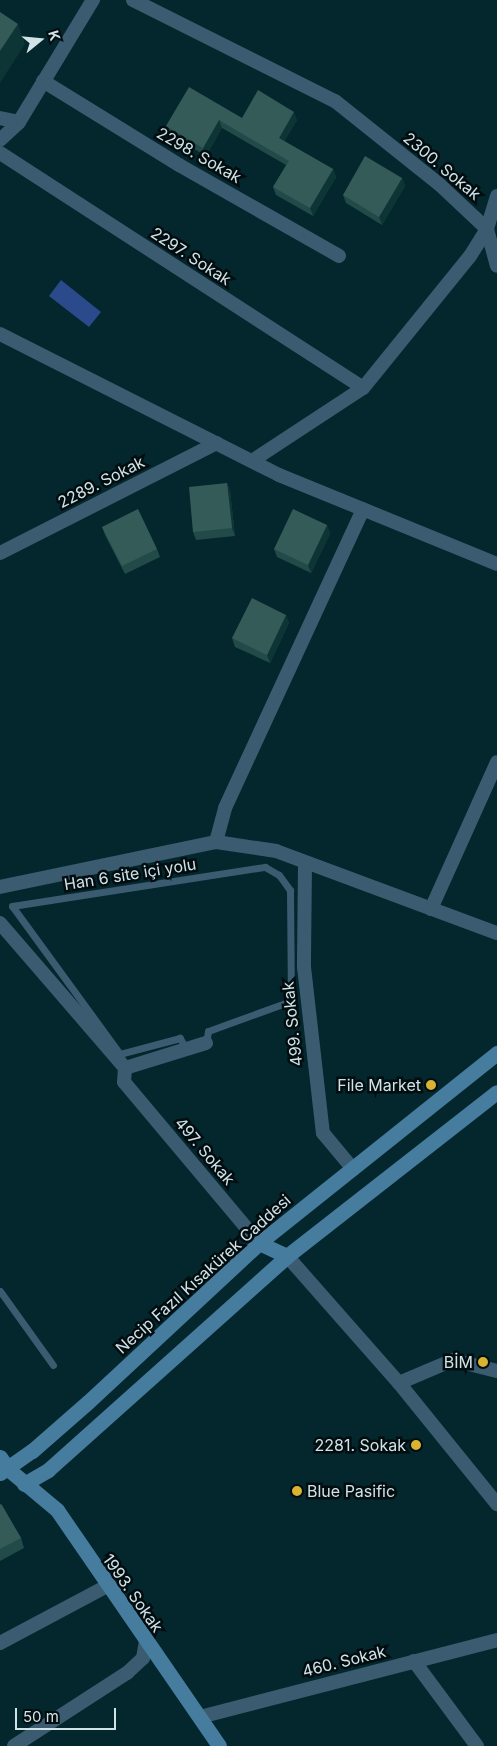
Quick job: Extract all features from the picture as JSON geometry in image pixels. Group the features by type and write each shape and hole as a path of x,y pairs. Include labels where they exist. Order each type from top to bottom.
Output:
{"main road":[{"name":"Necip Fazıl Kısakürek Caddesi","path":"3,1466 88,1402 259,1243 497,1054"},
{"path":"24,1484 48,1470 287,1256 497,1092"},
{"path":"259,1243 287,1256"},
{"name":"1993. Sokak","path":"3,1466 57,1510 107,1586 219,1746"}],"street":[{"path":"0,140 18,122 93,0"},
{"name":"2300. Sokak","path":"133,0 335,101 439,184 487,229"},
{"name":"2298. Sokak","path":"43,81 179,165 338,256"},
{"path":"0,118 18,122"},
{"name":"2297. Sokak","path":"0,153 362,388"},
{"path":"252,461 362,388 470,256 487,229 497,196"},
{"path":"487,229 497,266"},
{"path":"0,334 252,461 497,564"},
{"name":"2289. Sokak","path":"0,553 218,443"},
{"path":"216,842 225,808 363,509"},
{"path":"431,909 497,762"},
{"path":"0,887 216,842 276,851 305,864 497,933"},
{"name":"499. Sokak","path":"305,864 304,967 323,1133 353,1169"},
{"name":"497. Sokak","path":"0,923 125,1075 259,1243"},
{"path":"125,1075 186,1049 206,1043"},
{"path":"287,1256 399,1383 497,1504"},
{"path":"399,1383 453,1360 497,1371"},
{"path":"0,1643 107,1586"},
{"name":"460. Sokak","path":"200,1717 497,1640"},
{"path":"14,1746 127,1673 143,1658 146,1641"},
{"path":"414,1661 477,1746"}],"lane":[{"name":"Han 6 site içi yolu","path":"186,1049 180,1038 120,1054 12,906 265,867 279,875 290,890 291,1000 208,1031 206,1043"},
{"path":"0,1291 53,1365"}],"water":[{"path":"61,280 101,312 89,327 49,296"}],"building":[{"path":"0,12 18,24 0,51"},
{"path":"189,87 242,118 258,90 294,112 279,138 333,169 310,208 273,187 289,161 219,120 203,148 166,126"},
{"path":"365,156 402,178 379,217 343,195"},
{"path":"227,483 232,528 193,532 189,487"},
{"path":"138,509 157,549 122,566 102,527"},
{"path":"293,509 327,525 308,565 274,549"},
{"path":"252,598 286,615 267,655 232,638"},
{"path":"0,1504 21,1538 0,1549"}],"place":[{"name":"File Market","path":"431,1085"},
{"name":"BİM","path":"483,1362"},
{"name":"2281. Sokak","path":"416,1445"},
{"name":"Blue Pasific","path":"297,1491"}]}
